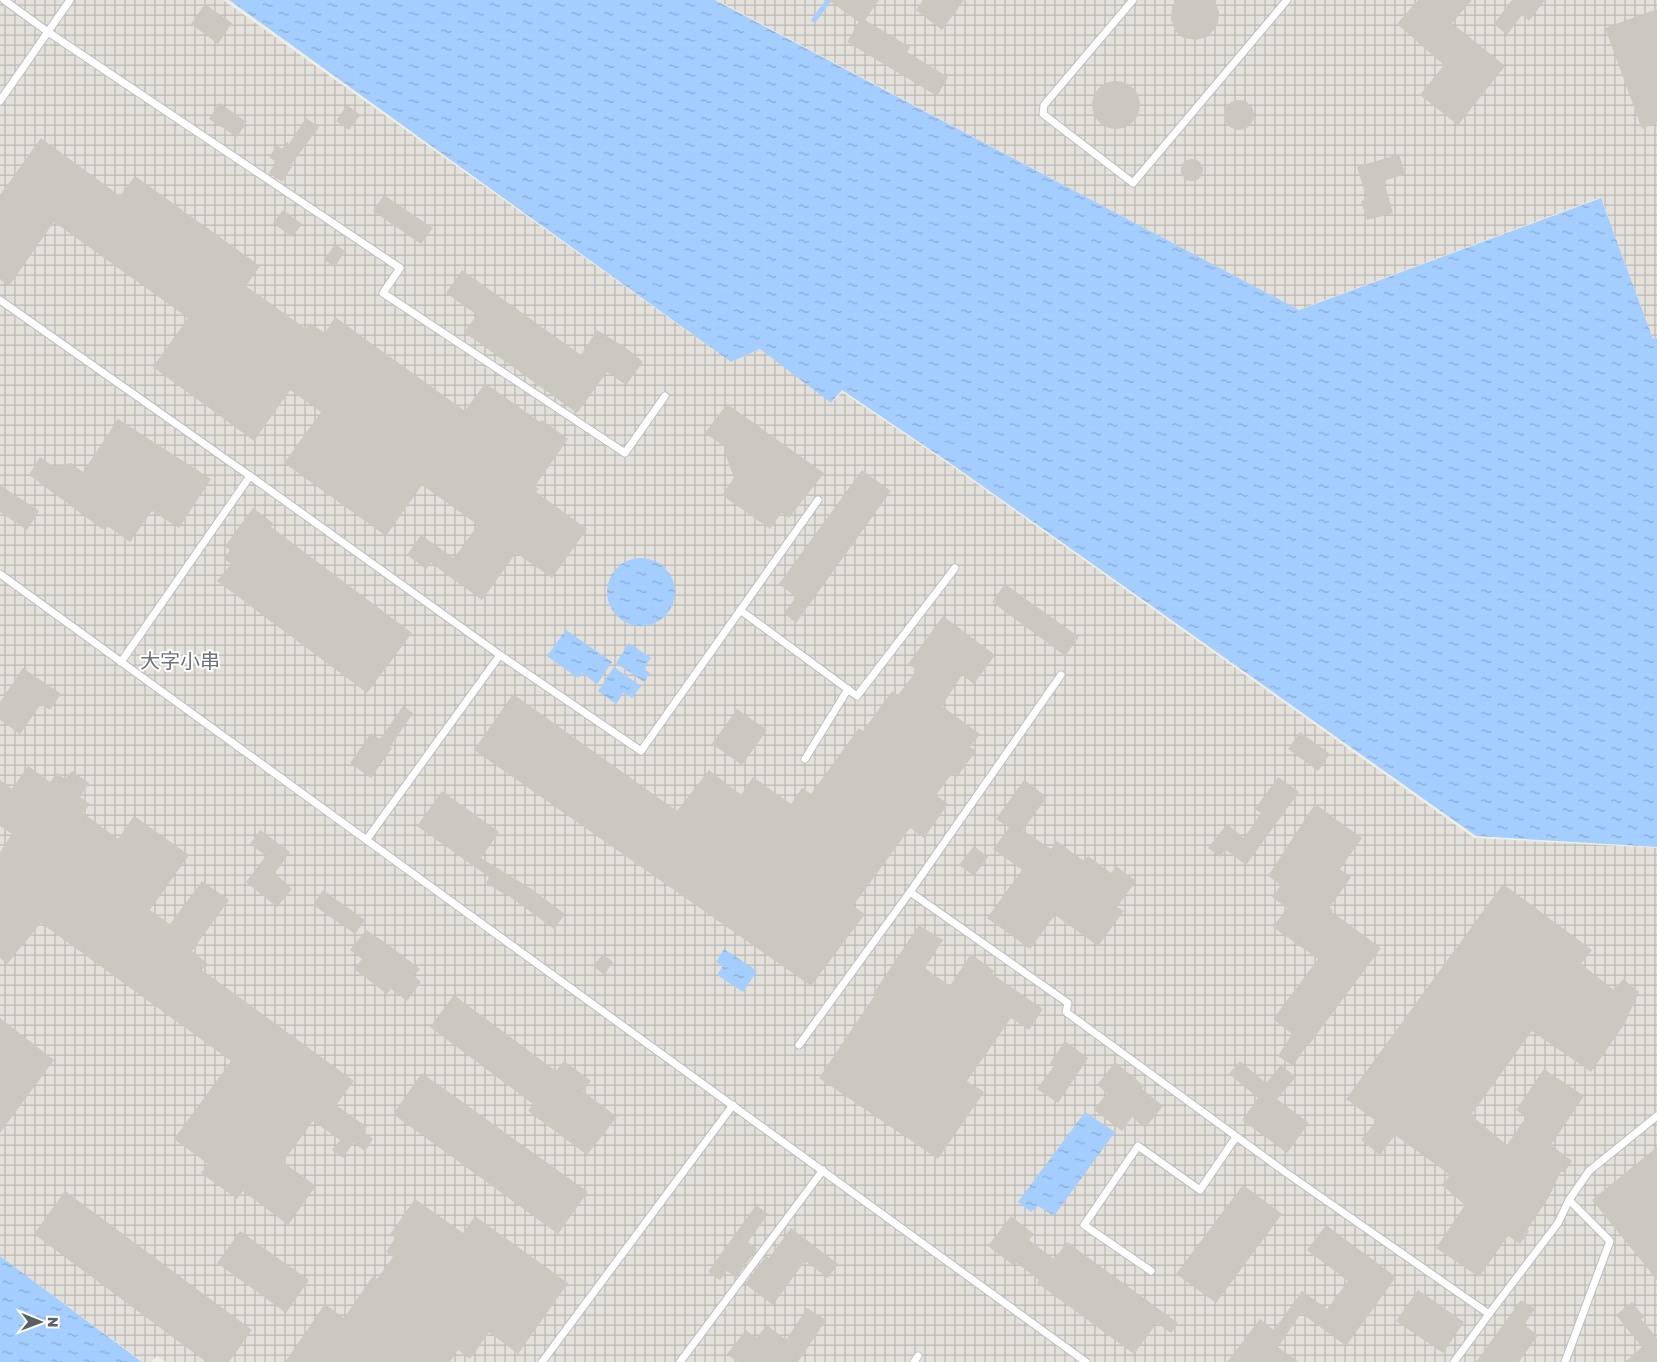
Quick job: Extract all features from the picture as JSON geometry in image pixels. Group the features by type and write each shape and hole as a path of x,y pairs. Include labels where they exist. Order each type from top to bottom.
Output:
{"lane":[{"path":"4,0 48,32 400,268 383,293 625,453 665,396"},
{"path":"0,101 70,0"},
{"path":"1134,0 1044,105 1043,114 1133,183 1287,0"},
{"path":"0,300 500,655 641,752 818,500"},
{"path":"121,662 250,476"},
{"path":"740,610 857,696 954,568"},
{"path":"0,574 368,839 1086,1362"},
{"path":"368,839 500,655"},
{"path":"800,1045 910,892 1061,675"},
{"path":"805,760 848,689"},
{"path":"910,892 1068,1003 1066,1012 1236,1137 1489,1314"},
{"path":"542,1362 733,1104"},
{"path":"1454,1362 1558,1223 1569,1200 1589,1171 1657,1116"},
{"path":"1151,1271 1084,1225 1138,1146 1200,1190 1236,1137"},
{"path":"680,1362 823,1170"},
{"path":"1565,1362 1610,1241 1569,1200"}],"shaded area":[{"path":"0,0 223,0 731,362 760,349 832,403 842,392 949,464 1474,838 1657,848 1657,1362 166,1362 157,1356 151,1362 143,1362 0,1256"},
{"path":"717,0 1657,0 1657,338 1653,339 1601,197 1298,310"}],"water":[{"path":"229,0 715,0 1299,310 1601,198 1653,339 1657,338 1657,847 1476,836 950,463 842,390 831,403 760,349 731,362"},
{"path":"648,558 660,564 669,573 675,585 673,605 665,616 648,626 634,626 617,616 609,605 607,585 617,568 628,560"},
{"path":"566,630 612,662 597,684 582,673 578,678 547,656"},
{"path":"629,643 651,658 644,669 650,673 644,682 616,663"},
{"path":"614,667 641,686 632,698 624,692 616,704 598,691"},
{"path":"724,949 757,971 743,992 717,975 723,966 716,962"},
{"path":"1085,1112 1115,1132 1054,1216 1038,1206 1031,1212 1018,1202"},
{"path":"0,1256 142,1362 0,1362"}],"building":[{"path":"828,0 879,0 865,20 910,47 907,52 948,77 937,96 847,42 859,22"},
{"path":"923,0 964,0 942,30 916,10"},
{"path":"1175,0 1214,0 1219,12 1218,23 1215,29 1207,37 1196,40 1179,35 1171,20"},
{"path":"1418,0 1472,0 1452,23 1505,66 1458,125 1420,95 1444,65 1397,24"},
{"path":"1512,0 1545,0 1529,21 1522,15 1507,35 1494,24"},
{"path":"205,4 232,23 218,44 191,24"},
{"path":"1657,9 1657,123 1642,129 1605,28"},
{"path":"1111,81 1121,81 1130,85 1136,91 1139,96 1139,114 1130,125 1121,129 1111,129 1102,125 1096,119 1092,110 1092,100 1096,91 1102,85"},
{"path":"1239,100 1250,104 1254,115 1250,126 1239,130 1228,126 1224,115 1228,104"},
{"path":"219,103 247,122 237,137 209,119"},
{"path":"347,105 360,115 349,130 336,121"},
{"path":"306,118 319,127 290,166 292,167 282,182 269,173 276,162 269,157 277,145 282,149 287,142 289,144"},
{"path":"41,138 120,196 135,176 260,266 246,286 306,329 310,323 325,333 335,317 465,411 485,383 540,422 542,420 568,439 535,486 539,489 536,492 587,529 552,578 516,553 482,600 431,563 426,569 407,555 421,535 454,558 478,525 422,485 386,536 284,463 321,412 290,390 254,441 153,367 188,318 54,222 9,286 0,279 0,195"},
{"path":"1399,154 1405,174 1384,181 1393,213 1367,220 1361,201 1367,199 1357,167"},
{"path":"1192,159 1202,166 1203,170 1196,180 1192,181 1182,174 1181,170 1188,160"},
{"path":"384,195 433,228 421,244 373,211"},
{"path":"283,210 302,224 292,237 273,223"},
{"path":"335,244 345,251 335,267 324,260"},
{"path":"462,270 581,355 597,330 629,350 643,362 626,385 607,372 577,413 464,332 477,315 446,293"},
{"path":"727,404 824,473 789,518 781,513 770,529 722,495 734,478 726,456 725,447 705,433"},
{"path":"118,419 211,479 179,528 152,511 130,542 109,527 102,529 29,475 40,457 54,467 71,463 83,472"},
{"path":"862,470 891,491 796,623 784,613 796,597 779,584"},
{"path":"0,485 39,511 27,530 0,512"},
{"path":"253,508 273,523 271,527 412,633 367,693 217,581 231,564 224,559 230,550 225,546"},
{"path":"1005,584 1079,637 1065,656 992,602"},
{"path":"943,616 995,655 974,684 962,675 942,706 980,734 970,747 976,751 957,777 952,774 936,795 948,804 924,838 910,828 853,906 865,914 811,986 474,750 513,694 677,811 709,770 741,795 753,777 791,804 802,788 811,794 859,728 863,731 892,691 898,695 917,670 908,664"},
{"path":"23,668 61,694 50,710 41,704 20,734 0,720 0,702"},
{"path":"403,706 413,713 371,778 350,763 371,733 380,739"},
{"path":"737,709 767,730 742,765 712,744"},
{"path":"1300,732 1330,754 1318,771 1288,749"},
{"path":"28,766 50,782 57,773 65,779 72,771 89,783 80,797 90,804 83,813 118,839 134,816 189,855 150,910 170,924 202,881 229,900 192,951 207,963 202,970 354,1081 336,1105 367,1127 364,1132 373,1139 365,1151 353,1143 343,1158 332,1150 340,1140 313,1121 283,1162 316,1186 288,1225 243,1191 237,1199 201,1173 208,1164 174,1139 231,1061 41,923 7,964 0,958 0,852 12,834 0,826 0,780 12,789"},
{"path":"1278,777 1299,792 1246,865 1226,850 1220,857 1208,848 1227,824 1244,838 1261,813 1255,809"},
{"path":"1024,780 1047,797 1023,830 1051,849 1057,841 1084,861 1088,856 1111,873 1116,866 1136,881 1117,907 1124,911 1098,946 1055,915 1030,949 987,918 1022,870 993,849 1009,828 996,819"},
{"path":"442,791 499,832 481,858 530,888 565,914 554,929 505,893 486,883 489,877 417,826"},
{"path":"1315,804 1362,838 1340,869 1351,877 1330,907 1333,910 1332,912 1381,948 1293,1066 1278,1056 1292,1034 1273,1019 1318,959 1273,927 1287,908 1272,897 1281,885 1268,876"},
{"path":"260,830 290,852 275,873 292,889 277,907 246,882 266,856 250,844"},
{"path":"974,846 988,857 974,876 959,865"},
{"path":"1503,884 1592,950 1581,964 1614,990 1623,979 1639,992 1625,1023 1591,1072 1532,1031 1471,1115 1507,1145 1526,1117 1516,1110 1544,1069 1584,1096 1551,1145 1572,1161 1564,1173 1561,1171 1549,1197 1520,1244 1508,1236 1479,1277 1436,1248 1465,1205 1442,1185 1450,1175 1395,1135 1380,1155 1361,1140 1376,1121 1346,1099"},
{"path":"323,890 365,920 355,934 313,905"},
{"path":"919,925 943,940 925,968 950,986 971,954 994,971 992,974 1043,1009 1029,1030 1011,1018 967,1081 984,1092 938,1159 819,1078"},
{"path":"366,930 420,969 414,976 421,982 407,1001 391,989 387,994 354,969 362,959 350,950"},
{"path":"603,954 613,962 604,975 593,966"},
{"path":"454,995 556,1071 564,1061 591,1081 583,1091 617,1117 587,1155 528,1111 533,1104 430,1027"},
{"path":"0,1018 54,1060 0,1133"},
{"path":"1065,1041 1088,1058 1058,1103 1037,1089 1054,1066 1050,1063"},
{"path":"1240,1061 1266,1083 1281,1065 1296,1077 1277,1099 1309,1123 1287,1153 1242,1120 1258,1098 1229,1074"},
{"path":"1115,1062 1144,1086 1142,1089 1163,1106 1145,1128 1132,1117 1122,1131 1094,1110 1107,1093 1097,1085"},
{"path":"422,1073 588,1192 558,1234 393,1114"},
{"path":"1657,1147 1657,1280 1592,1200"},
{"path":"1243,1185 1282,1214 1216,1303 1176,1274"},
{"path":"65,1191 252,1330 229,1362 206,1362 34,1234"},
{"path":"415,1199 463,1233 475,1216 568,1283 518,1354 489,1332 470,1359 458,1350 450,1362 285,1362 325,1304 344,1318 373,1276 377,1279 393,1257 386,1252 395,1238 390,1234"},
{"path":"756,1205 768,1214 748,1242 757,1249 736,1278 727,1271 720,1280 708,1272"},
{"path":"1011,1216 1034,1234 1029,1240 1054,1259 1067,1242 1178,1323 1171,1333 1157,1323 1134,1354 1037,1283 1039,1280 1015,1262 1013,1265 988,1246"},
{"path":"1326,1225 1396,1277 1346,1346 1301,1313 1278,1347 1299,1362 1227,1362 1260,1319 1274,1330 1302,1291 1327,1309 1348,1281 1307,1250"},
{"path":"791,1228 838,1264 828,1278 805,1261 773,1305 745,1284 766,1256 769,1258"},
{"path":"240,1231 309,1280 286,1313 217,1263"},
{"path":"1418,1290 1464,1322 1443,1353 1396,1321"},
{"path":"1521,1300 1535,1309 1524,1325 1538,1335 1519,1362 1476,1362"},
{"path":"1632,1302 1644,1317 1641,1319 1657,1338 1657,1362 1625,1362 1642,1347 1616,1315"},
{"path":"807,1308 826,1320 798,1362 737,1362 727,1354 746,1330 756,1338 767,1325 786,1340"}],"waterway":[{"path":"814,20 829,0"}],"district":[{"name":"大字小串","path":"180,660"}]}
